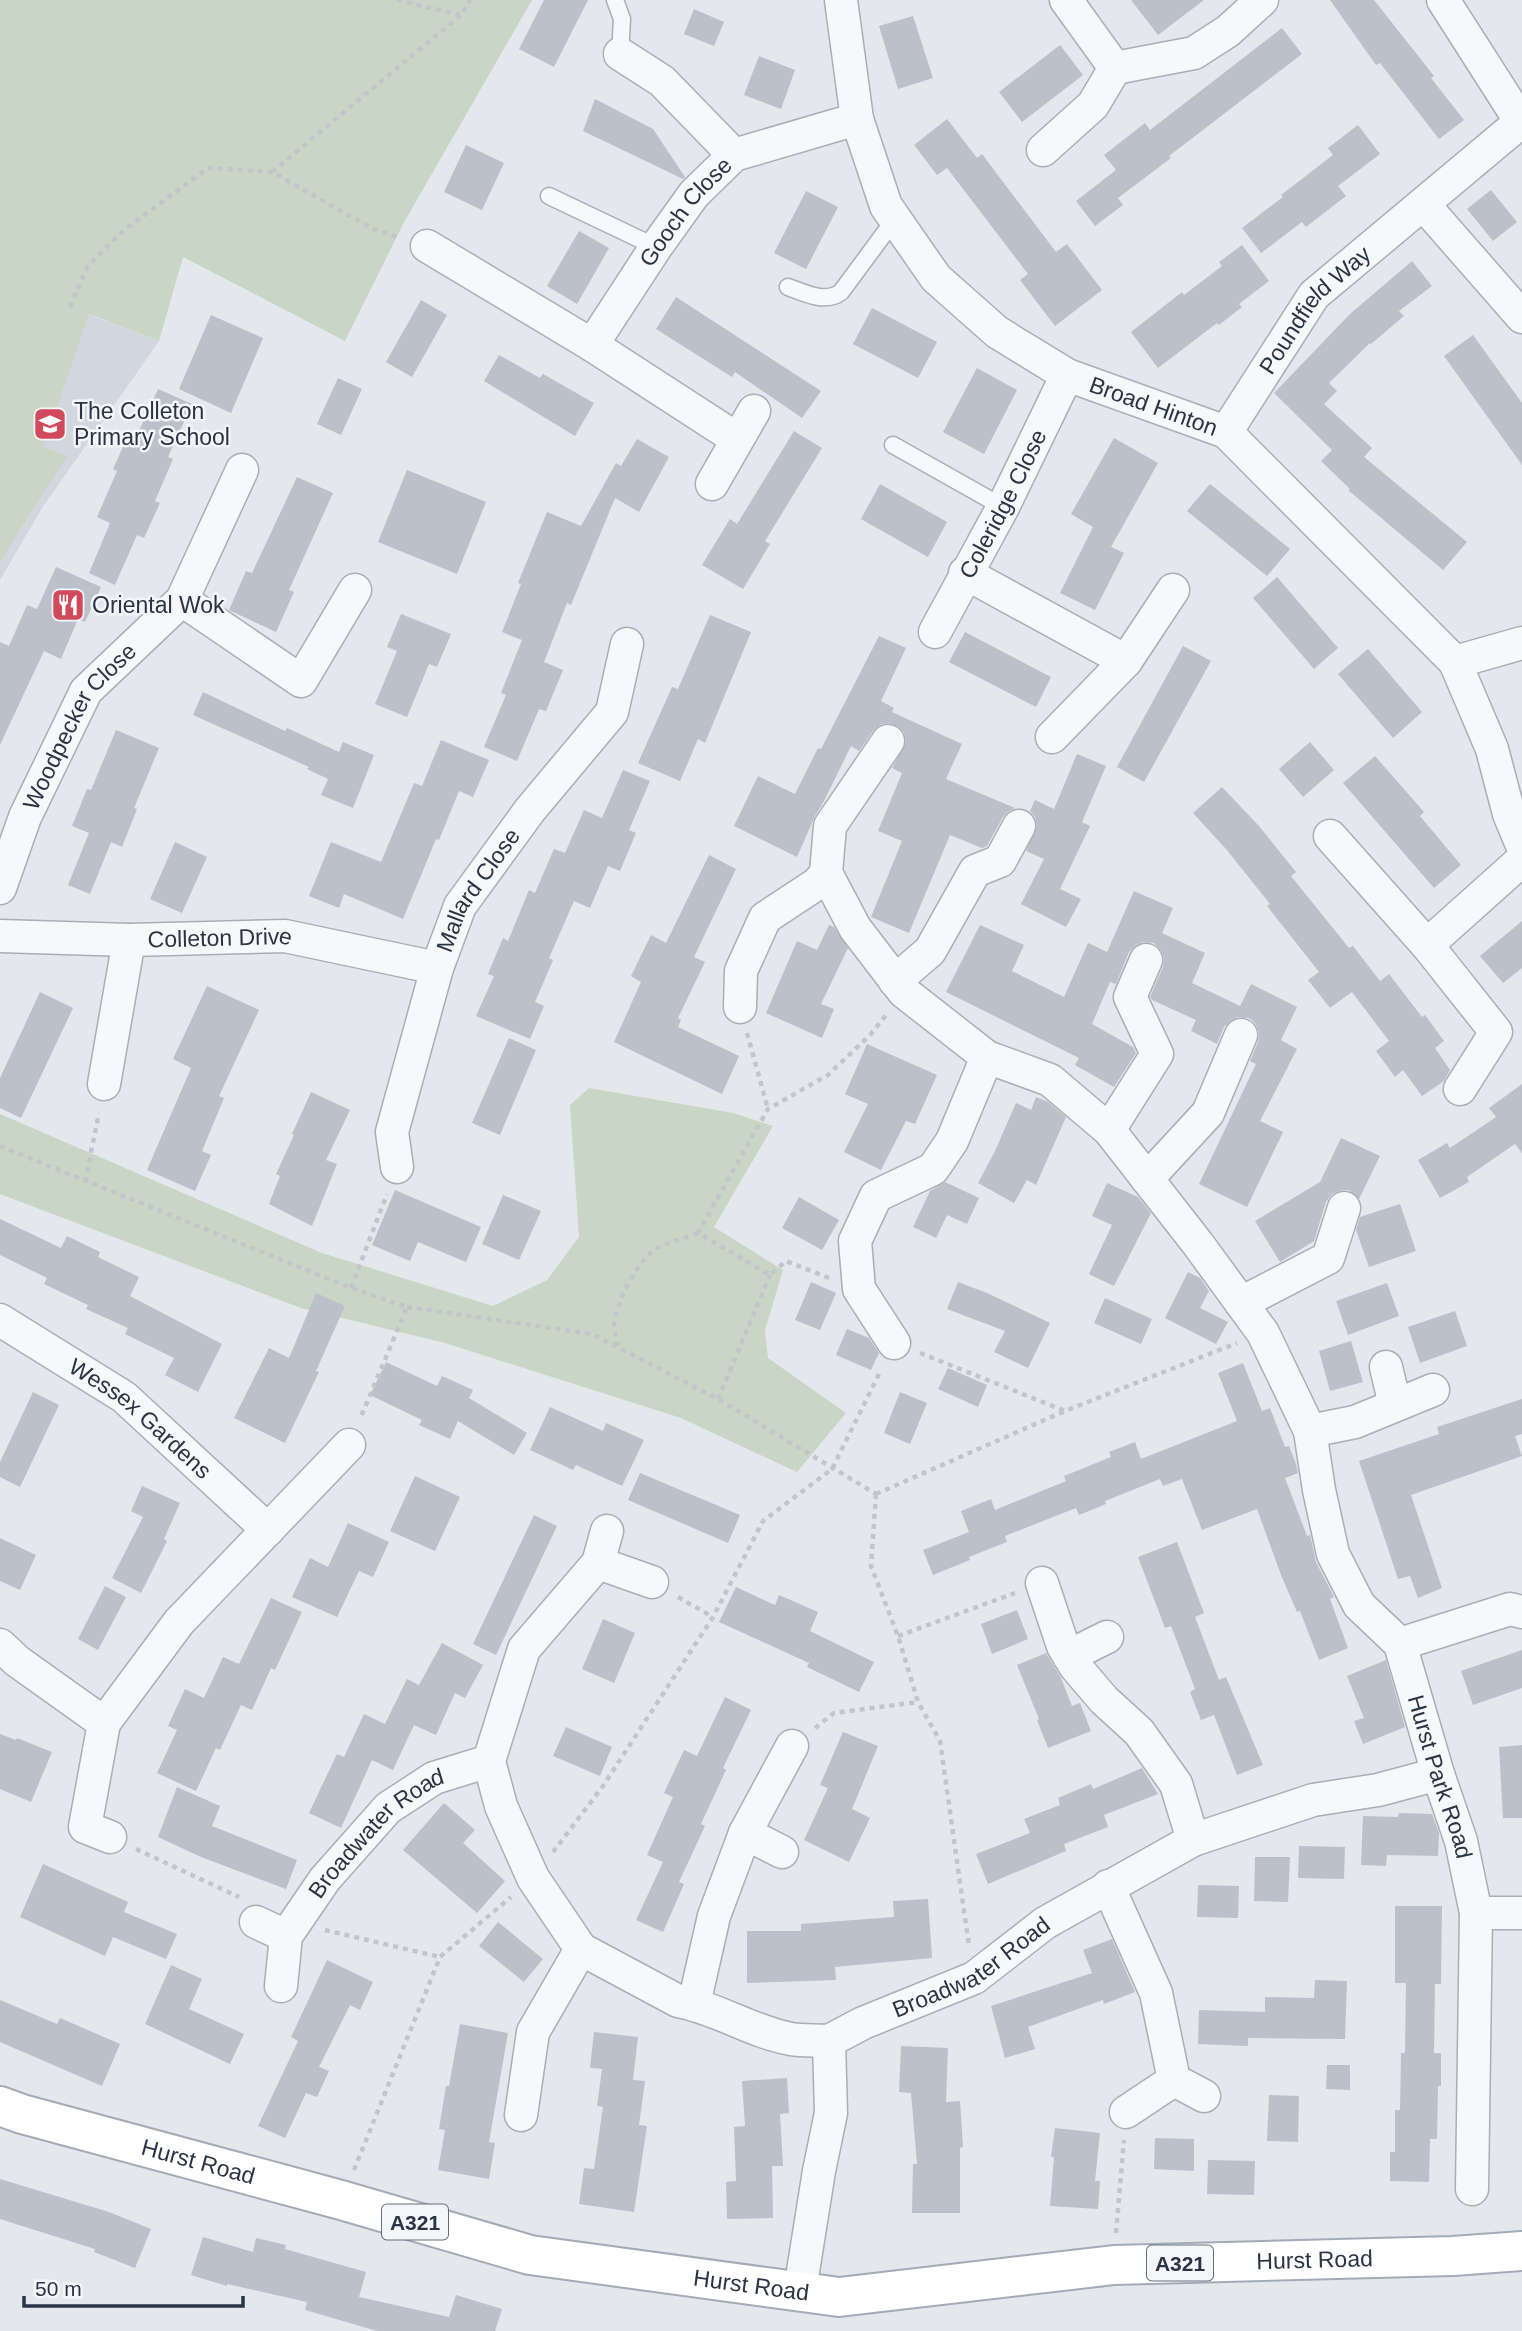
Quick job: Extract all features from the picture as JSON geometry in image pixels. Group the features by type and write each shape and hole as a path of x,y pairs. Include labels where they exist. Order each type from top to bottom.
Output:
{"main road":[{"name":"Hurst Road","path":"0,2106 530,2255 839,2297 1114,2265 1453,2256 1522,2251"}],"street":[{"name":"Broad Hinton","path":"841,0 857,119 886,206 936,278 998,332 1067,375 1226,432 1455,662 1492,749 1509,814 1522,845"},
{"path":"1066,0 1115,68"},
{"path":"1043,150 1093,105 1115,68 1194,53 1228,32 1262,0"},
{"name":"Poundfield Way","path":"1226,432 1314,295 1521,122 1443,0"},
{"path":"620,54 662,81 734,155"},
{"name":"Gooch Close","path":"592,345 694,194 734,155 857,119"},
{"path":"1424,205 1522,317"},
{"path":"428,246 592,345 737,439"},
{"name":"Coleridge Close","path":"935,632 1003,506 1067,375"},
{"path":"712,484 754,411"},
{"name":"Woodpecker Close","path":"0,888 25,817 86,691 182,600 242,470"},
{"path":"965,573 1126,662"},
{"path":"182,600 301,681 355,590"},
{"path":"1052,737 1126,662 1173,590"},
{"path":"1455,662 1522,643"},
{"name":"Mallard Close","path":"397,1167 392,1132 437,968 460,906 530,810 612,712 628,644"},
{"path":"888,741 830,826 826,873 855,928 900,987 987,1057 1050,1080 1109,1130 1241,1303 1263,1333 1310,1431 1333,1553 1359,1605 1400,1644 1510,1609 1522,1612"},
{"path":"900,987 930,951 975,871 1000,861 1019,826"},
{"path":"1330,836 1427,945 1496,1032 1460,1089"},
{"path":"1427,945 1522,860"},
{"path":"740,1007 741,971 765,918 818,883 826,873"},
{"name":"Colleton Drive","path":"0,936 129,940 285,936 437,968"},
{"path":"104,1084 129,940"},
{"path":"1109,1130 1157,1054 1130,998 1146,960"},
{"path":"1147,1179 1208,1113 1241,1035"},
{"path":"894,1343 859,1289 855,1241 876,1196 933,1169 952,1141 987,1057"},
{"path":"1241,1303 1328,1258 1344,1208"},
{"name":"Wessex Gardens","path":"0,1320 124,1397 268,1530"},
{"path":"1386,1367 1395,1405"},
{"path":"1310,1431 1355,1422 1433,1390"},
{"path":"110,1837 85,1827 104,1723 179,1622 349,1445"},
{"path":"489,1761 524,1649 598,1563 607,1531"},
{"path":"598,1563 652,1582"},
{"path":"1042,1583 1063,1646 1069,1656 1104,1700 1139,1732 1176,1784 1192,1839"},
{"path":"1069,1656 1107,1637"},
{"name":"Hurst Park Road","path":"1400,1644 1438,1774 1461,1841 1476,1913 1486,2062 1472,2189"},
{"path":"6,1662 104,1723"},
{"path":"694,2004 713,1916 745,1833 792,1746"},
{"name":"Broadwater Road","path":"281,1986 291,1929 325,1879 388,1808 434,1778 489,1761 500,1806 533,1878 581,1949 678,2001 694,2004 792,2039 829,2040 863,2023 974,1978 1045,1923 1192,1839 1313,1800 1378,1790 1438,1774"},
{"path":"745,1833 782,1852"},
{"path":"1108,1886 1156,1993 1174,2080 1203,2096"},
{"path":"250,1911 291,1929"},
{"path":"1476,1913 1522,1913"},
{"path":"521,2115 533,2032 581,1949"},
{"path":"800,2290 831,2113 829,2040"},
{"path":"1126,2112 1174,2080"}],"lane":[{"path":"615,0 622,19 620,54"},
{"path":"549,196 656,247"},
{"path":"788,287 813,296 834,297 841,292 895,219"},
{"path":"893,445 1003,506"}],"path":[{"path":"397,0 461,15"},
{"path":"272,172 461,15 470,0"},
{"path":"70,307 87,267 124,230 208,168 272,172 373,229"},
{"path":"618,1347 614,1326 620,1304 628,1283 642,1263 660,1247 698,1233 768,1110 828,1075 870,1035 900,987"},
{"path":"740,1007 768,1110"},
{"path":"85,1182 104,1084"},
{"path":"0,1146 351,1288 407,1307 592,1334 718,1399 876,1494"},
{"path":"351,1288 397,1167"},
{"path":"698,1233 770,1275"},
{"path":"718,1399 770,1275 786,1261 859,1289"},
{"path":"349,1445 407,1307"},
{"path":"876,1494 1065,1411 1263,1333"},
{"path":"341,2200 440,1957 533,1878 603,1786 713,1617 763,1521 832,1469 894,1343 1065,1411"},
{"path":"876,1494 871,1566 898,1636 919,1702 940,1741 974,1978"},
{"path":"652,1582 713,1617"},
{"path":"898,1636 1042,1583"},
{"path":"792,1746 834,1713 919,1702"},
{"path":"110,1837 250,1911"},
{"path":"291,1929 440,1957"},
{"path":"1114,2265 1126,2112"}],"shaded area":[{"name":"The Colleton Primary School","path":"0,281 159,341 42,508 0,580"}],"green space":[{"path":"0,0 532,0 403,224 345,341 183,257 159,341 89,314 43,447 67,456 0,561"},
{"path":"589,1088 733,1113 773,1126 714,1227 783,1270 765,1330 768,1358 846,1413 797,1472 681,1418 445,1343 301,1308 0,1194 0,1114 322,1253 493,1306 547,1280 579,1237 570,1105"}],"building":[{"path":"544,0 588,0 554,67 519,49"},
{"path":"1131,0 1204,0 1158,35"},
{"path":"1330,0 1374,0 1434,76 1431,78 1464,120 1439,139 1380,63 1376,65"},
{"path":"694,9 724,22 714,46 684,34"},
{"path":"913,16 933,78 898,89 879,26"},
{"path":"1282,28 1302,54 1118,198 1123,205 1095,226 1076,201 1116,170 1104,155 1145,123 1150,130"},
{"path":"1060,45 1083,75 1022,122 999,92"},
{"path":"759,56 795,70 781,109 744,95"},
{"path":"595,99 653,129 685,177 683,179 583,131"},
{"path":"947,119 977,158 982,154 1056,252 1067,244 1102,290 1055,326 1020,280 1028,274 947,168 937,175 914,145"},
{"path":"1358,125 1380,154 1338,186 1346,196 1306,227 1302,222 1261,253 1242,228 1333,155 1328,148"},
{"path":"466,145 504,163 482,210 444,192"},
{"path":"1491,190 1517,222 1493,241 1467,209"},
{"path":"806,191 838,207 806,269 774,253"},
{"path":"579,231 609,248 577,304 547,286"},
{"path":"1242,245 1269,281 1239,304 1242,307 1158,368 1131,332 1182,292 1184,295 1222,266 1219,262"},
{"path":"1412,261 1432,286 1399,311 1404,316 1370,343 1329,383 1337,391 1324,404 1372,448 1364,457 1467,542 1443,570 1348,490 1350,489 1321,461 1332,450 1274,393 1350,314"},
{"path":"676,297 821,391 802,418 735,372 732,377 656,329"},
{"path":"421,300 447,315 412,377 386,362"},
{"path":"872,308 937,342 918,378 853,344"},
{"path":"211,315 263,338 231,413 179,389"},
{"path":"1473,335 1522,403 1522,465 1444,356"},
{"path":"499,355 540,378 543,374 594,403 575,436 484,381"},
{"path":"977,368 1017,390 984,454 943,432"},
{"path":"338,378 362,389 341,435 317,424"},
{"path":"158,389 192,404 168,457 173,459 155,501 160,503 144,538 137,535 115,585 89,573 110,523 97,517 117,471 113,469 127,438 134,442"},
{"path":"794,431 822,448 765,541 770,544 743,589 702,565 730,519 737,524"},
{"path":"1114,438 1158,463 1111,547 1124,553 1095,610 1060,593 1093,527 1071,514"},
{"path":"637,439 669,457 639,512 615,498 571,605 567,603 544,662 563,670 546,711 539,709 517,761 484,747 506,695 501,693 522,640 502,632 521,584 518,583 547,512 581,526 616,463 621,466"},
{"path":"407,470 486,502 457,574 378,542"},
{"path":"297,477 333,493 289,590 294,592 276,632 229,610 246,571 252,573"},
{"path":"880,484 947,522 928,557 861,519"},
{"path":"1210,484 1290,549 1267,576 1187,511"},
{"path":"56,567 101,587 85,622 78,619 61,659 44,651 0,745 0,642 9,646 27,605 37,609"},
{"path":"1277,577 1338,648 1314,669 1253,598"},
{"path":"401,614 451,634 437,667 429,664 407,717 375,704 397,651 387,647"},
{"path":"710,615 751,632 705,743 698,739 680,781 638,763 672,687 678,689"},
{"path":"965,632 1051,677 1036,707 949,662"},
{"path":"879,636 906,648 881,701 894,708 892,712 962,744 946,779 1015,808 1003,817 987,846 982,848 950,835 909,933 871,917 902,841 878,831 902,773 892,768 906,743 904,732 898,726 881,724 859,751 851,746 797,857 734,826 758,776 795,794"},
{"path":"1183,646 1211,661 1144,782 1117,767"},
{"path":"1368,649 1422,712 1393,738 1338,674"},
{"path":"203,692 285,731 287,728 339,752 343,742 374,755 353,808 321,795 328,779 307,769 309,767 193,715"},
{"path":"116,730 159,748 134,808 137,809 122,847 111,842 90,894 68,885 89,833 72,826 87,789 91,790"},
{"path":"441,740 489,760 473,797 459,791 403,919 344,894 339,908 309,896 331,842 381,862 414,783 422,786"},
{"path":"1310,742 1334,770 1303,797 1279,769"},
{"path":"1077,754 1106,766 1082,822 1090,826 1060,889 1081,899 1066,927 1021,904 1044,859 1026,851 1037,826 1030,811 1035,800 1054,809"},
{"path":"1375,756 1424,812 1420,816 1461,865 1434,888 1343,783"},
{"path":"623,770 650,781 629,830 636,833 620,871 608,866 590,908 574,901 549,958 553,960 535,1002 544,1006 530,1039 476,1016 494,976 488,974 503,938 508,941 529,890 535,893 554,849 565,853 584,810 602,818"},
{"path":"1222,787 1259,826 1296,872 1291,876 1349,948 1353,946 1380,981 1389,974 1422,1017 1425,1015 1444,1041 1435,1048 1450,1070 1444,1081 1422,1096 1403,1070 1395,1077 1376,1051 1389,1041 1352,992 1330,1008 1308,980 1319,972 1267,906 1270,904 1193,813"},
{"path":"175,842 207,857 182,913 150,899"},
{"path":"709,855 736,869 694,957 705,962 678,1018 681,1020 678,1027 739,1056 722,1094 614,1042 641,982 631,976 651,935 666,943"},
{"path":"1134,891 1173,908 1162,933 1205,953 1192,983 1240,1006 1251,984 1297,1007 1281,1040 1297,1049 1260,1121 1283,1132 1247,1207 1199,1184 1256,1064 1250,1061 1259,1032 1249,1018 1238,1017 1224,1027 1217,1044 1191,1031 1196,1020 1152,1000 1150,997 1164,959 1161,950 1154,943 1143,942 1129,952 1116,984 1110,982 1092,1024 1133,1047 1136,1053 1114,1087 1075,1065 1079,1058 946,992 980,925 1024,945 1012,971 1064,997 1088,943 1107,952"},
{"path":"1522,921 1522,968 1503,983 1480,956"},
{"path":"829,925 834,927 848,948 821,1004 834,1009 822,1038 766,1013 797,941 817,950"},
{"path":"207,986 259,1010 219,1096 224,1098 202,1151 211,1155 195,1191 147,1170 191,1068 173,1059"},
{"path":"40,992 73,1008 21,1118 0,1108 0,1078"},
{"path":"509,1038 536,1050 500,1135 472,1123"},
{"path":"867,1044 937,1075 915,1124 906,1121 881,1170 844,1152 868,1104 845,1094"},
{"path":"1522,1084 1522,1153 1515,1144 1467,1177 1469,1182 1440,1198 1418,1160 1447,1143 1450,1148 1496,1117 1489,1108"},
{"path":"311,1092 350,1110 326,1160 337,1164 312,1226 269,1204 280,1176 276,1174"},
{"path":"1036,1097 1048,1102 1066,1117 1036,1185 1027,1180 1014,1203 978,1183 1016,1103 1031,1110"},
{"path":"1341,1138 1380,1156 1359,1199 1349,1190 1332,1194 1326,1202 1314,1241 1280,1262 1255,1221 1320,1182"},
{"path":"945,1182 979,1198 967,1224 947,1215 936,1238 913,1227 930,1191"},
{"path":"1107,1183 1138,1197 1151,1213 1114,1286 1089,1274 1112,1225 1092,1216"},
{"path":"395,1190 481,1227 466,1262 418,1242 410,1261 372,1245"},
{"path":"503,1195 541,1211 519,1260 482,1244"},
{"path":"799,1197 839,1220 822,1250 782,1228"},
{"path":"1400,1204 1416,1251 1369,1267 1356,1230 1360,1217"},
{"path":"0,1219 61,1248 67,1236 100,1252 98,1257 139,1277 130,1296 222,1344 198,1392 165,1375 174,1358 125,1334 128,1328 86,1309 88,1305 44,1284 47,1278 0,1255"},
{"path":"1188,1272 1200,1278 1209,1291 1200,1308 1228,1322 1216,1344 1165,1318"},
{"path":"811,1282 836,1293 820,1330 795,1320"},
{"path":"958,1282 1050,1323 1028,1368 994,1352 1005,1331 947,1309"},
{"path":"1387,1283 1399,1316 1348,1335 1336,1301"},
{"path":"316,1293 345,1306 316,1371 319,1372 285,1443 234,1418 269,1348 289,1358"},
{"path":"1105,1298 1152,1319 1141,1344 1094,1323"},
{"path":"1455,1311 1467,1346 1420,1363 1408,1327"},
{"path":"847,1329 869,1338 879,1353 871,1370 836,1355"},
{"path":"1351,1341 1363,1382 1330,1391 1319,1351"},
{"path":"386,1362 437,1386 442,1376 473,1390 469,1398 527,1433 514,1455 458,1421 450,1439 419,1425 422,1420 370,1395"},
{"path":"1243,1363 1262,1411 1270,1408 1285,1447 1289,1446 1296,1464 1298,1473 1285,1478 1307,1536 1310,1535 1316,1562 1334,1597 1330,1599 1348,1648 1319,1660 1300,1611 1297,1612 1281,1575 1257,1509 1202,1530 1182,1479 1163,1486 1160,1479 1105,1501 1106,1504 1079,1515 1076,1508 1005,1536 1007,1542 933,1575 923,1550 969,1532 961,1511 991,1499 995,1510 1066,1481 1064,1476 1111,1457 1109,1452 1135,1442 1141,1459 1237,1421 1218,1373"},
{"path":"948,1368 987,1385 978,1407 938,1389"},
{"path":"33,1392 59,1405 20,1487 0,1477 0,1462"},
{"path":"900,1392 927,1403 910,1444 884,1433"},
{"path":"1522,1399 1522,1434 1515,1436 1522,1456 1411,1495 1442,1588 1418,1598 1410,1576 1398,1579 1359,1461 1439,1434 1437,1427"},
{"path":"550,1407 603,1431 606,1423 644,1440 622,1486 576,1465 573,1470 530,1450"},
{"path":"640,1473 740,1515 728,1543 628,1500"},
{"path":"415,1476 460,1497 435,1551 390,1531"},
{"path":"142,1486 180,1503 164,1539 167,1541 141,1593 112,1578 143,1517 131,1511"},
{"path":"534,1515 557,1526 496,1655 473,1644"},
{"path":"348,1523 389,1542 373,1577 359,1571 337,1617 292,1597 310,1558 328,1567"},
{"path":"0,1538 36,1555 20,1590 0,1581"},
{"path":"1177,1542 1204,1613 1195,1617 1219,1680 1226,1677 1263,1765 1237,1775 1214,1715 1201,1720 1190,1692 1195,1689 1171,1626 1165,1628 1138,1557"},
{"path":"105,1586 126,1597 98,1650 78,1639"},
{"path":"736,1587 775,1605 779,1595 818,1612 810,1631 874,1662 859,1692 807,1667 809,1663 719,1622"},
{"path":"271,1598 302,1612 275,1670 271,1668 252,1710 241,1705 220,1750 216,1748 196,1791 157,1773 177,1730 168,1726 185,1689 204,1698 223,1657 239,1664"},
{"path":"1017,1610 1028,1639 992,1654 981,1624"},
{"path":"603,1619 635,1633 614,1683 582,1669"},
{"path":"442,1643 483,1665 465,1698 455,1693 436,1735 414,1725 393,1770 372,1760 341,1828 309,1813 337,1754 344,1757 364,1714 385,1724 407,1679 419,1685"},
{"path":"1522,1650 1522,1688 1473,1705 1461,1671"},
{"path":"1046,1653 1061,1678 1072,1706 1080,1703 1091,1731 1048,1748 1017,1665"},
{"path":"1386,1660 1405,1727 1363,1744 1354,1721 1364,1718 1347,1676"},
{"path":"725,1697 751,1710 723,1768 726,1770 701,1824 705,1826 679,1882 684,1884 663,1932 636,1920 663,1862 647,1855 673,1797 664,1793 684,1750 697,1756"},
{"path":"566,1727 612,1747 600,1776 553,1756"},
{"path":"843,1732 878,1746 852,1809 870,1818 849,1862 804,1840 828,1788 820,1785"},
{"path":"0,1734 52,1752 31,1802 0,1789"},
{"path":"1522,1745 1522,1818 1503,1818 1499,1747"},
{"path":"1142,1768 1158,1794 1104,1815 1108,1827 1064,1844 1066,1851 988,1884 976,1854 1030,1833 1024,1819 1060,1805 1058,1798 1091,1784 1093,1789"},
{"path":"177,1787 220,1806 212,1826 297,1860 286,1889 201,1857 158,1837"},
{"path":"444,1803 475,1830 463,1843 505,1881 477,1913 403,1850"},
{"path":"1399,1813 1432,1814 1439,1833 1438,1856 1387,1855 1386,1866 1361,1865 1363,1816 1398,1817"},
{"path":"1299,1846 1345,1847 1344,1879 1298,1878"},
{"path":"1255,1857 1290,1857 1288,1902 1254,1901"},
{"path":"43,1864 128,1902 124,1912 177,1934 166,1959 113,1937 105,1956 20,1917"},
{"path":"1198,1885 1239,1886 1238,1918 1197,1917"},
{"path":"928,1899 932,1958 835,1967 836,1980 747,1983 747,1931 801,1931 801,1924 894,1917 893,1901"},
{"path":"1395,1906 1442,1906 1441,1984 1435,1984 1434,2053 1441,2053 1441,2086 1438,2086 1437,2139 1430,2139 1429,2182 1390,2181 1390,2152 1395,2152 1395,2110 1400,2110 1401,2053 1405,2053 1406,1983 1395,1983"},
{"path":"498,1922 543,1959 524,1982 479,1946"},
{"path":"1112,1939 1135,1992 1104,2004 1103,2000 1028,2027 1035,2049 1005,2058 991,2006 1092,1973 1083,1950"},
{"path":"327,1960 373,1982 360,2010 350,2005 319,2067 329,2071 317,2097 306,2093 285,2138 258,2126 298,2041 291,2037"},
{"path":"171,1965 202,1979 189,2009 244,2034 230,2064 145,2024"},
{"path":"1315,1980 1347,1981 1345,2039 1248,2038 1248,2046 1198,2044 1199,2010 1265,2012 1265,1997 1314,1998"},
{"path":"0,2000 57,2024 60,2018 120,2044 102,2086 0,2042"},
{"path":"460,2024 508,2033 489,2142 495,2143 489,2179 438,2170 445,2130 439,2129"},
{"path":"594,2032 638,2037 633,2080 645,2081 639,2125 647,2126 634,2212 579,2204 584,2168 594,2169 603,2107 597,2106 602,2069 590,2068"},
{"path":"901,2046 948,2048 946,2102 960,2101 963,2147 960,2148 960,2213 912,2213 913,2164 917,2164 911,2093 899,2092"},
{"path":"1327,2065 1350,2065 1350,2090 1326,2089"},
{"path":"787,2078 789,2113 780,2114 783,2166 772,2166 773,2218 727,2219 726,2182 736,2181 734,2127 745,2126 742,2081"},
{"path":"1269,2095 1299,2096 1298,2142 1267,2141"},
{"path":"1055,2128 1100,2133 1095,2181 1100,2181 1098,2209 1050,2206 1054,2157 1051,2157"},
{"path":"1155,2138 1194,2139 1194,2171 1154,2169"},
{"path":"1208,2160 1255,2161 1254,2195 1207,2194"},
{"path":"0,2179 109,2212 151,2229 135,2268 94,2252 95,2249 0,2219"},
{"path":"203,2237 253,2252 256,2238 286,2245 285,2249 366,2272 359,2297 449,2317 456,2295 502,2309 495,2331 377,2331 305,2310 307,2302 227,2286 191,2275"}],"place":[{"name":"The Colleton Primary School","path":"50,424"},
{"name":"Oriental Wok","path":"68,605"}]}
